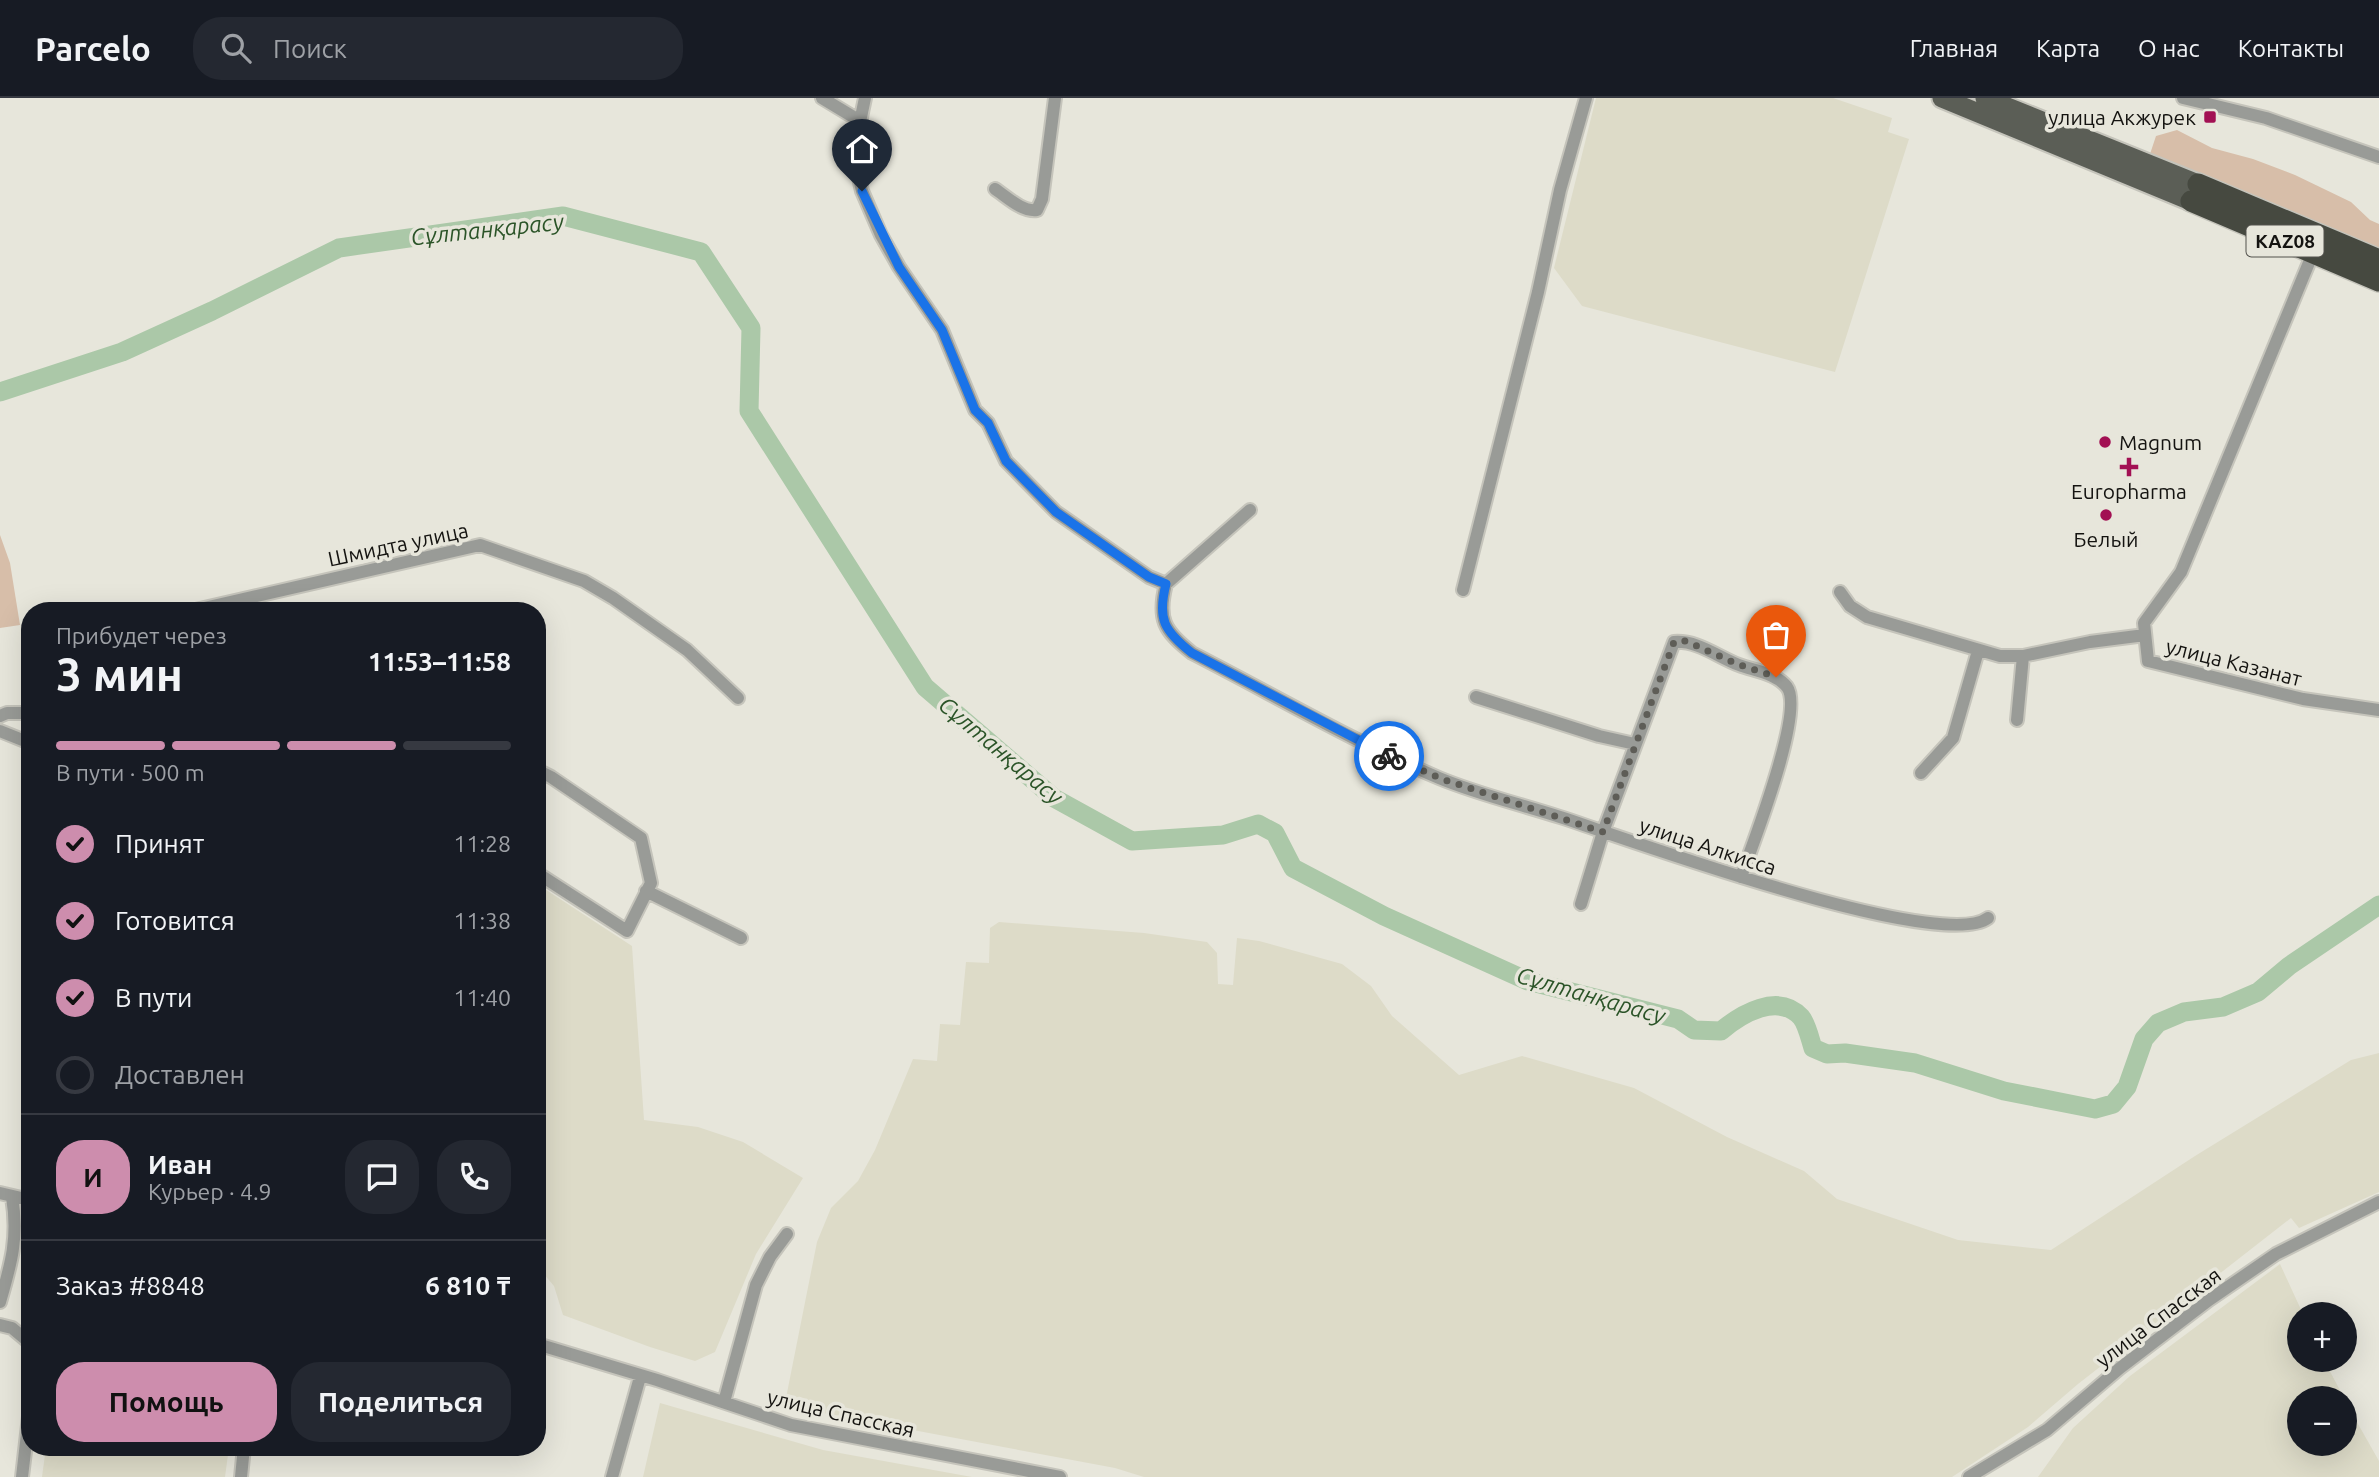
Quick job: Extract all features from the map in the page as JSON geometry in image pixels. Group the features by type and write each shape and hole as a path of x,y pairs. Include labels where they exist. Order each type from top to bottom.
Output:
{"highway":[{"name":"KAZ08","path":"2195,192 2313,254 2379,281"},
{"name":"KAZ08","path":"2195,192 2379,260"}],"main road":[{"name":"KAZ08","path":"1941,98 2195,192"},
{"name":"KAZ08","path":"1985,98 2195,192"}],"street":[{"path":"822,98 860,121"},
{"path":"865,98 856,141 857,169 862,191 899,267 942,330 975,410 988,423 1006,461 1056,512 1149,577 1166,584 1250,510"},
{"path":"995,189 1021,208 1037,210 1042,199 1055,98"},
{"path":"1463,590 1538,292 1560,190 1586,98"},
{"path":"2183,98 2266,118 2379,157"},
{"name":"улица Казанат","path":"2313,254 2181,572 2144,624 2148,661 2303,699 2379,710"},
{"name":"Шмидта улица","path":"230,602 480,545 584,581 687,650 738,698"},
{"name":"улица Алкисса","path":"1166,584 1161,604 1162,620 1174,639 1192,653 1371,747 1442,779 1757,883 1923,924 1964,926 1981,923 1988,918"},
{"path":"1840,592 1850,606 1867,617 2000,656 2023,656 2090,642 2146,635"},
{"path":"1581,904 1603,832 1674,642 1686,641 1737,664 1776,677 1788,688 1792,700 1791,716 1773,787 1741,877"},
{"path":"1921,773 1953,737 1978,651"},
{"path":"2017,720 2023,656"},
{"path":"1476,697 1599,736 1635,744"},
{"path":"0,716 21,713"},
{"path":"0,731 21,739"},
{"path":"546,774 641,838 651,883 627,930 546,879"},
{"path":"646,891 741,938"},
{"path":"0,1302 14,1255 16,1221 6,1195"},
{"name":"улица Спасская","path":"1969,1477 2047,1430 2120,1368 2209,1300 2276,1254 2379,1202"},
{"path":"724,1402 756,1285 770,1257 787,1234"},
{"path":"0,1325 12,1328 21,1336"},
{"name":"улица Спасская","path":"546,1347 791,1425 1060,1477"},
{"path":"612,1477 640,1377"},
{"path":"22,1477 24,1456"},
{"path":"241,1477 243,1456"}],"shaded area":[{"path":"1596,98 1833,98 1892,118 1888,132 1909,139 1835,372 1582,306 1554,268"},
{"path":"2177,130 2212,148 2253,159 2295,175 2351,202 2370,220 2379,224 2379,251 2150,154 2156,136"},
{"path":"0,535 10,563 20,625 0,628"},
{"path":"546,890 632,946 644,1120 698,1127 743,1142 803,1178 756,1254 715,1352 695,1361 563,1315 554,1286 546,1277"},
{"path":"999,922 1144,933 1207,942 1217,953 1218,984 1233,985 1237,938 1259,941 1342,964 1371,986 1392,1016 1459,1075 1522,1056 1634,1088 1727,1137 1804,1171 1837,1199 1958,1240 2051,1250 2195,1156 2351,1060 2379,1053 2379,1192 2299,1228 2291,1218 2078,1384 2028,1427 1952,1477 1144,1477 1115,1468 801,1409 785,1403 817,1242 831,1208 858,1181 875,1150 913,1059 937,1061 940,1024 960,1025 966,962 989,963 990,928"},
{"path":"2280,1264 2297,1302 2287,1302 2287,1372 2330,1372 2338,1386 2287,1386 2287,1456 2357,1456 2357,1422 2379,1461 2379,1477 2038,1477 2073,1428 2130,1376"},
{"path":"660,1403 823,1450 972,1477 643,1477"},
{"path":"45,1456 228,1456 225,1477 42,1477"}],"waterway":[{"name":"Сұлтанқарасу","path":"0,392 122,352 339,248 563,216 701,252 751,328 749,411 925,687 1054,798 1132,841 1223,835 1258,824 1275,833 1293,868 1384,916 1528,981 1678,1019 1694,1030 1721,1031 1760,1008 1782,1006 1801,1017 1813,1048 1827,1054 1845,1053 1915,1063 2004,1091 2095,1109 2113,1104 2127,1087 2144,1039 2158,1023 2184,1012 2223,1007 2258,992 2289,966 2379,905"}],"way so far":[{"path":"1389,756 1442,779 1603,832 1674,642 1686,641 1737,664 1776,677"}],"place":[{"name":"улица Акжурек","path":"2210,117"},
{"name":"Magnum","path":"2105,442"},
{"name":"Europharma","path":"2129,467"},
{"name":"Белый","path":"2106,515"}],"route":[{"path":"862,191 899,267 942,330 975,410 988,423 1006,461 1056,512 1149,577 1166,584 1161,604 1162,620 1174,639 1192,653 1389,756"}]}
